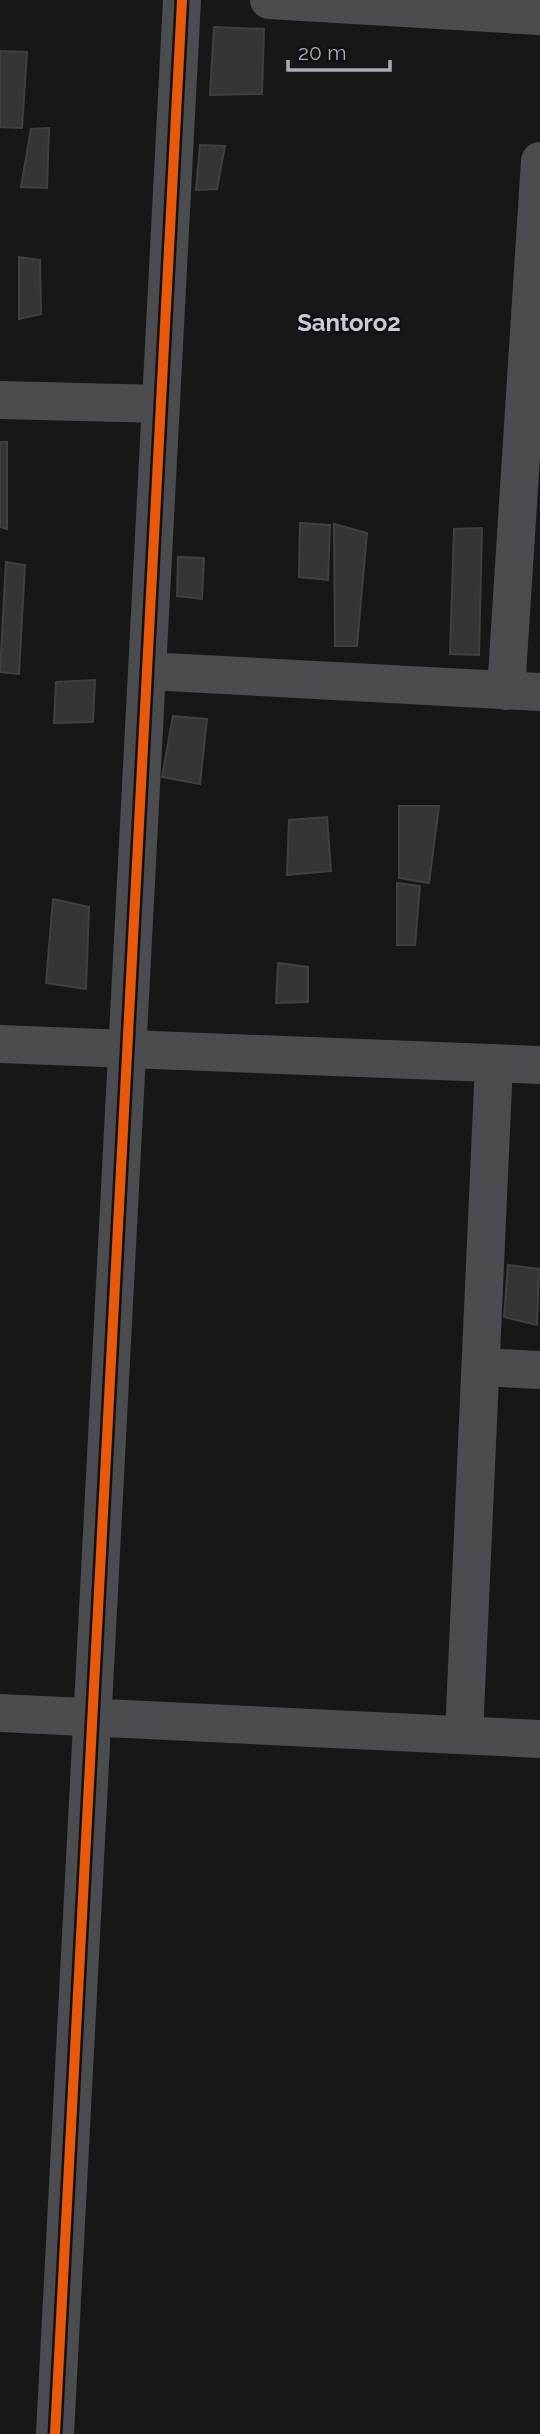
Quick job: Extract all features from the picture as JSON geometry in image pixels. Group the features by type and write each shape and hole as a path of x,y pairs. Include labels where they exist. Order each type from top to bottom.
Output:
{"street":[{"path":"55,2434 182,0"},
{"path":"269,0 540,16"},
{"path":"147,671 523,692 540,161"},
{"path":"0,400 161,404"},
{"path":"0,1044 540,1065"},
{"path":"464,1735 494,1063"},
{"path":"481,1367 540,1370"},
{"path":"0,1713 540,1739"}],"building":[{"path":"214,27 264,29 262,94 210,95"},
{"path":"0,51 27,52 22,128 0,127"},
{"path":"49,128 47,188 21,187 31,129"},
{"path":"200,145 225,146 217,189 196,190"},
{"path":"19,257 40,260 41,314 19,319"},
{"path":"0,442 7,442 7,529 0,527"},
{"path":"300,523 330,525 328,580 299,577"},
{"path":"334,524 367,533 357,646 335,646"},
{"path":"482,528 479,655 450,654 454,529"},
{"path":"178,557 204,558 202,599 177,596"},
{"path":"6,562 25,565 19,674 0,672"},
{"path":"95,680 93,722 54,723 56,682"},
{"path":"173,716 207,719 200,784 162,777"},
{"path":"399,806 439,806 429,883 399,878"},
{"path":"327,817 331,871 287,875 289,820"},
{"path":"397,883 420,886 415,945 397,945"},
{"path":"53,899 89,907 86,989 46,983"},
{"path":"278,963 308,967 308,1002 276,1003"},
{"path":"508,1265 539,1269 537,1325 504,1317"}],"cycle path":[{"path":"55,2434 182,0"}],"district":[{"name":"Santoro2","path":"349,322"}]}
